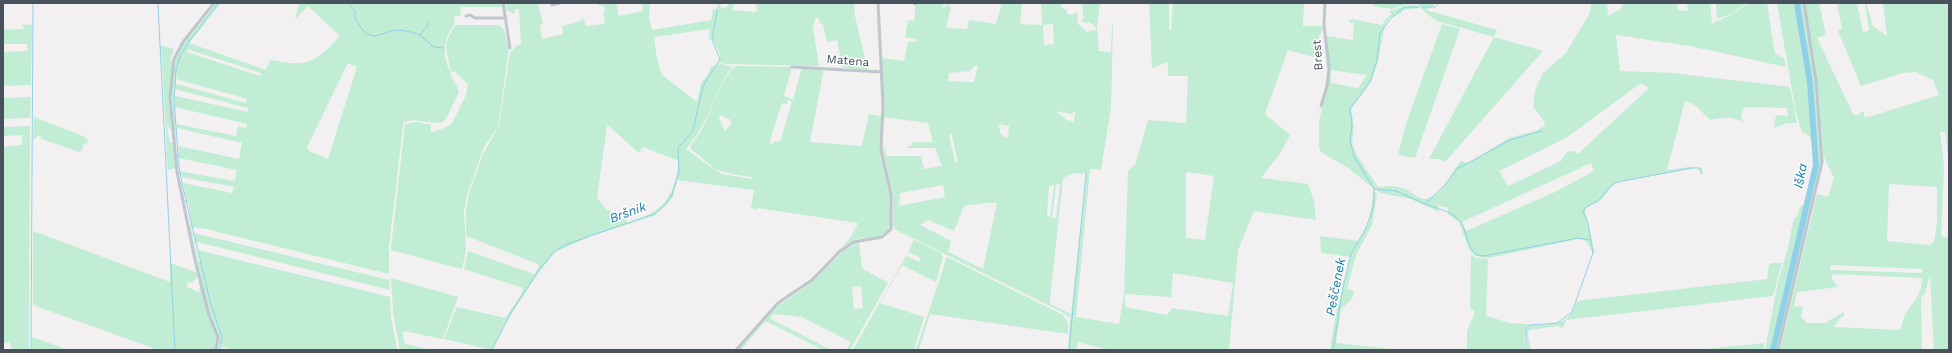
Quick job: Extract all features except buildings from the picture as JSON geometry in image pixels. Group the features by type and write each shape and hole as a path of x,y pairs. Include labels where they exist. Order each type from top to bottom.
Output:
{"street":[{"path":"214,3 183,42 174,59 170,98 177,172 195,260 209,315 218,337 216,350"},
{"path":"504,3 510,48"},
{"path":"552,5 560,3"},
{"name":"Matena","path":"792,67 882,72 878,3"},
{"name":"Brest","path":"1321,106 1329,65 1324,25 1325,3"},
{"path":"1778,350 1822,162 1816,81 1804,3"},
{"path":"466,16 470,15 475,18 506,18"},
{"path":"736,350 778,303 812,280 840,251 854,242 882,237 891,228 891,194 881,149 883,105 882,72"}],"green space":[{"path":"216,3 219,3 219,6 189,43 266,70 270,60 293,63 310,61 323,53 340,36 308,6 295,19 299,3 502,3 503,7 461,7 460,16 454,16 455,23 446,41 445,53 447,65 459,92 443,122 435,123 412,120 404,122 389,247 389,274 206,229 191,227 194,242 196,242 194,233 389,280 390,290 197,242 194,244 199,262 201,262 198,250 390,297 391,316 397,350 236,350 222,347 222,342 218,350 218,333 208,306 198,266 189,225 192,225 188,202 184,202 184,200 187,200 186,195 183,194 185,193 183,183 232,193 234,187 182,177 181,174 178,174 178,171 235,181 237,170 179,158 176,154 179,153 178,146 239,159 242,143 177,128 177,126 175,126 175,140 172,105 172,80 181,48 189,36","holes":["187,49 261,73 260,76 187,52","348,63 357,67 328,159 309,151 307,147","175,73 177,74 176,79 247,99 246,103 176,84 176,81 174,81","175,85 175,89 248,108 248,112 175,96 173,93","173,97 175,97 175,107 247,124 246,128 238,126 236,136 176,124 174,111 176,111 174,108"]},
{"path":"505,3 542,3 538,4 543,23 540,25 542,39 563,34 562,26 581,21 583,18 586,26 604,24 604,5 599,6 598,3 616,3 619,16 643,11 642,3 650,3 649,17 652,30 711,20 713,9 716,9 718,3 720,3 721,9 729,6 728,3 734,3 732,10 754,12 757,11 756,3 854,3 855,16 868,71 842,67 837,40 827,42 823,24 820,24 818,17 815,19 813,28 819,66 725,64 719,62 720,54 712,39 709,39 710,29 654,37 655,47 662,75 697,102 701,84 709,73 711,66 716,66 718,63 733,67 729,71 720,88 697,135 686,149 722,174 752,179 752,177 731,174 715,169 690,148 704,126 726,78 736,66 792,67 784,95 793,100 802,67 824,68 810,142 862,146 869,114 881,116 880,152 889,192 890,222 888,230 880,236 858,239 843,246 851,237 858,223 757,208 756,210 751,208 754,190 677,180 673,196 654,216 594,235 555,252 539,272 506,322 492,350 444,339 457,307 505,318 521,295 523,288 464,269 468,251 534,274 539,267 538,264 466,236 466,210 469,193 484,152 499,126 510,53 516,46 524,43 521,43 519,9 515,9 514,14 506,10","holes":["788,100 792,102 780,142 775,141 773,144 769,143 782,103 787,104","720,115 731,120 731,124 725,131 719,118","607,126 639,153 643,147 679,161 674,185 665,202 658,209 639,219 627,223 627,220 606,209 597,198"]},
{"path":"916,3 944,3 942,7 944,8 949,3 949,7 951,7 946,28 967,29 969,20 996,24 1002,3 1022,3 1020,24 1042,25 1041,3 1060,3 1062,8 1067,10 1067,14 1072,15 1077,12 1078,24 1087,32 1097,28 1089,22 1087,23 1081,21 1084,18 1082,5 1080,3 1100,3 1097,26 1099,51 1111,52 1113,24 1111,107 1101,170 1090,169 1076,317 1119,324 1124,294 1128,170 1135,165 1148,120 1186,123 1188,76 1168,76 1168,62 1152,68 1149,3 1169,3 1169,29 1171,31 1173,3 1304,3 1303,26 1324,26 1319,37 1318,58 1288,50 1265,114 1290,135 1281,152 1261,178 1308,184 1314,201 1316,220 1254,211 1238,250 1229,350 1109,350 1078,342 1076,350 1068,350 1070,319 1114,326 1072,319 1062,312 896,230 893,225 893,201 883,147 885,147 886,156 921,156 924,169 942,166 935,148 906,148 912,145 912,142 933,142 928,123 884,117 882,58 904,61 908,42 915,42 918,40 905,37 908,20 914,21","holes":["1053,24 1054,44 1044,45 1043,25","978,65 974,82 948,81 949,73 970,71","1056,111 1072,114 1075,111 1074,124 1072,121 1067,120","999,124 1009,126 1008,138 1004,137 1000,132","951,132 958,162 955,162 949,135","1186,172 1214,176 1205,240 1186,238","1073,173 1086,174 1071,314 1050,304 1063,178","1060,184 1056,218 1052,218 1056,185","943,185 945,197 899,206 900,193","1054,185 1050,218 1047,214 1049,187","997,203 983,269 948,252 951,241 920,225 928,220 954,231 964,206","1173,273 1233,283 1228,316 1172,308 1167,315 1125,307 1125,294 1171,297"]},
{"path":"1374,3 1437,3 1426,10 1497,30 1494,37 1437,21 1417,4 1405,5 1392,9 1373,6"},
{"path":"1591,3 1607,3 1608,16 1622,8 1622,3 1677,3 1678,10 1688,11 1687,3 1710,3 1712,24 1734,13 1749,3 1767,3 1775,54 1784,58 1786,67 1690,46 1616,35 1620,71 1673,73 1790,87 1797,123 1787,123 1774,128 1776,115 1788,116 1787,108 1745,107 1742,115 1744,123 1736,119 1728,118 1710,120 1695,105 1685,101 1667,170 1690,167 1702,168 1703,174 1696,168 1617,182 1601,200 1589,206 1585,211 1595,253 1593,254 1586,242 1578,239 1488,258 1475,256 1469,249 1459,222 1449,215 1447,207 1438,206 1439,212 1411,199 1380,193 1348,168 1321,152 1319,147 1319,121 1330,73 1326,36 1353,40 1354,23 1349,23 1351,19 1382,25 1387,17 1392,15 1389,11 1413,5 1420,8 1403,10 1400,14 1389,18 1385,24 1378,61 1371,82 1351,109 1354,126 1352,144 1358,157 1378,187 1390,186 1403,188 1422,199 1426,199 1436,194 1440,190 1461,161 1466,163 1470,162 1509,138 1535,131 1545,126 1544,121 1533,107 1535,90 1543,73 1566,53 1590,13","holes":["1331,70 1367,75 1358,88 1331,83","1641,83 1649,88 1578,154 1574,151 1567,152 1561,161 1508,186 1499,171 1566,138","1591,163 1594,170 1555,192 1466,231 1462,222"]},
{"path":"1716,3 1747,3 1731,14 1717,19"},
{"path":"1777,3 1794,3 1797,9 1808,78 1812,138 1802,132 1796,113"},
{"path":"1800,3 1803,3 1814,68 1821,161 1777,350 1775,350 1817,171 1812,78"},
{"path":"1805,3 1819,3 1826,35 1817,38 1853,114 1858,115 1863,111 1865,118 1939,95 1933,80 1916,72 1903,73 1861,86 1838,31 1842,29 1837,3 1857,3 1863,32 1865,32 1869,30 1866,3 1873,26 1887,36 1883,3 1949,3 1949,165 1945,132 1940,132 1944,166 1941,233 1943,237 1949,238 1949,350 1934,350 1930,276 1925,293 1921,298 1922,350 1780,350 1817,194 1828,197 1834,178 1823,155 1817,78","holes":["1889,184 1937,187 1937,222 1934,242 1929,245 1887,241","1831,265 1923,270 1921,273 1830,270","1832,275 1922,278 1922,284 1919,294 1905,315 1899,330 1834,327 1839,319 1844,316 1844,312 1825,323 1807,323 1801,317 1803,307 1794,306 1797,292 1838,287 1832,279"]},
{"path":"23,24 32,25 31,85 3,86 3,52 28,51 27,44 3,44 3,30 24,29"},
{"path":"1442,24 1460,29 1415,158 1398,155 1406,124"},
{"path":"456,25 498,25 504,30 509,48 498,127 484,147 467,195 464,211 466,250 462,269 391,250 405,124 416,122 431,125 431,133 451,125 466,95 468,84 454,71 451,72 446,47 448,38"},
{"path":"1494,37 1543,51 1445,162 1439,159 1429,159"},
{"path":"161,45 174,49 170,60 173,62 169,99 171,130 168,126 167,127 170,142 173,143 175,168 168,170 167,158 165,156 167,156 165,153 167,151"},
{"path":"31,97 30,118 3,119 3,98"},
{"path":"34,117 85,137 89,141 83,145 82,150 79,152 42,139 39,135 33,140"},
{"path":"30,126 29,350 13,350 9,342 3,343 3,147 22,145 22,135 3,136 3,127"},
{"path":"1374,191 1377,194 1372,225 1356,255 1347,289 1354,291 1351,300 1341,309 1336,343 1401,350 1330,350 1336,313 1351,257 1321,253 1320,236 1358,241 1369,222"},
{"path":"1804,204 1770,350 1765,350 1778,282 1788,248 1794,217 1796,218 1800,207"},
{"path":"33,231 170,282 170,263 198,273 200,279 197,277 193,282 187,283 187,287 199,292 200,287 198,282 200,281 216,336 215,350 158,350 33,305"},
{"path":"914,240 941,253 943,257 936,282 902,265 880,303 924,317 914,350 853,350 906,256 919,262 921,258 908,252"},
{"path":"859,242 862,268 888,283 850,350 846,350 851,342 802,317 775,314 771,316 771,319 831,350 823,350 768,322 764,322 741,350 738,350 776,307 807,286 843,251","holes":["861,286 863,308 854,309 852,287"]},
{"path":"1471,255 1475,258 1488,259 1486,316 1510,323 1528,324 1524,340 1525,350 1467,350 1467,331 1475,312 1470,308"},
{"path":"947,257 1063,315 1068,323 1068,334 930,314 919,350 916,350"},
{"path":"1782,263 1773,296 1566,320 1563,328 1558,326 1529,330 1528,335 1531,350 1527,350 1527,331 1529,326 1552,324 1564,320 1569,316 1577,301 1767,279 1769,264"},
{"path":"391,278 458,297 443,339 403,331 405,344 433,350 400,350 393,312"},
{"path":"32,337 63,348 63,350 32,350"},
{"path":"1765,343 1763,350 1694,350"}],"waterway":[{"path":"31,350 33,3"},
{"path":"158,3 175,350"},
{"path":"218,3 180,56 176,70 174,100 179,167 210,301 222,337 220,350"},
{"path":"348,3 355,11 355,19 366,34 375,36 395,30 406,31 418,34 434,47 443,48"},
{"name":"Peščenek","path":"1422,7 1435,7 1439,3"},
{"name":"Iška","path":"1773,350 1816,165 1810,83 1797,3"},
{"name":"Peščenek","path":"1333,350 1343,287 1351,254 1366,228 1373,208 1374,189 1354,156 1350,140 1352,125 1350,109 1371,80 1377,60 1380,33 1391,18 1404,7 1419,7"},
{"name":"Bršnik","path":"492,350 512,311 539,270 554,252 565,245 654,214 665,205 672,195 679,172 678,148 693,131 703,86 720,59 712,40 717,11"},
{"path":"420,35 427,27 429,21"},
{"path":"1375,189 1396,191 1425,204 1446,184 1457,169 1510,140 1542,131"},
{"path":"1526,350 1526,331 1529,325 1557,323 1572,312 1593,253 1588,223 1583,211 1588,206 1599,200 1610,187 1618,182 1691,168 1699,168 1702,174"},
{"path":"1069,350 1086,174"},
{"path":"1425,204 1455,216 1464,227 1470,247 1477,255 1484,256 1578,238 1590,240"}]}
